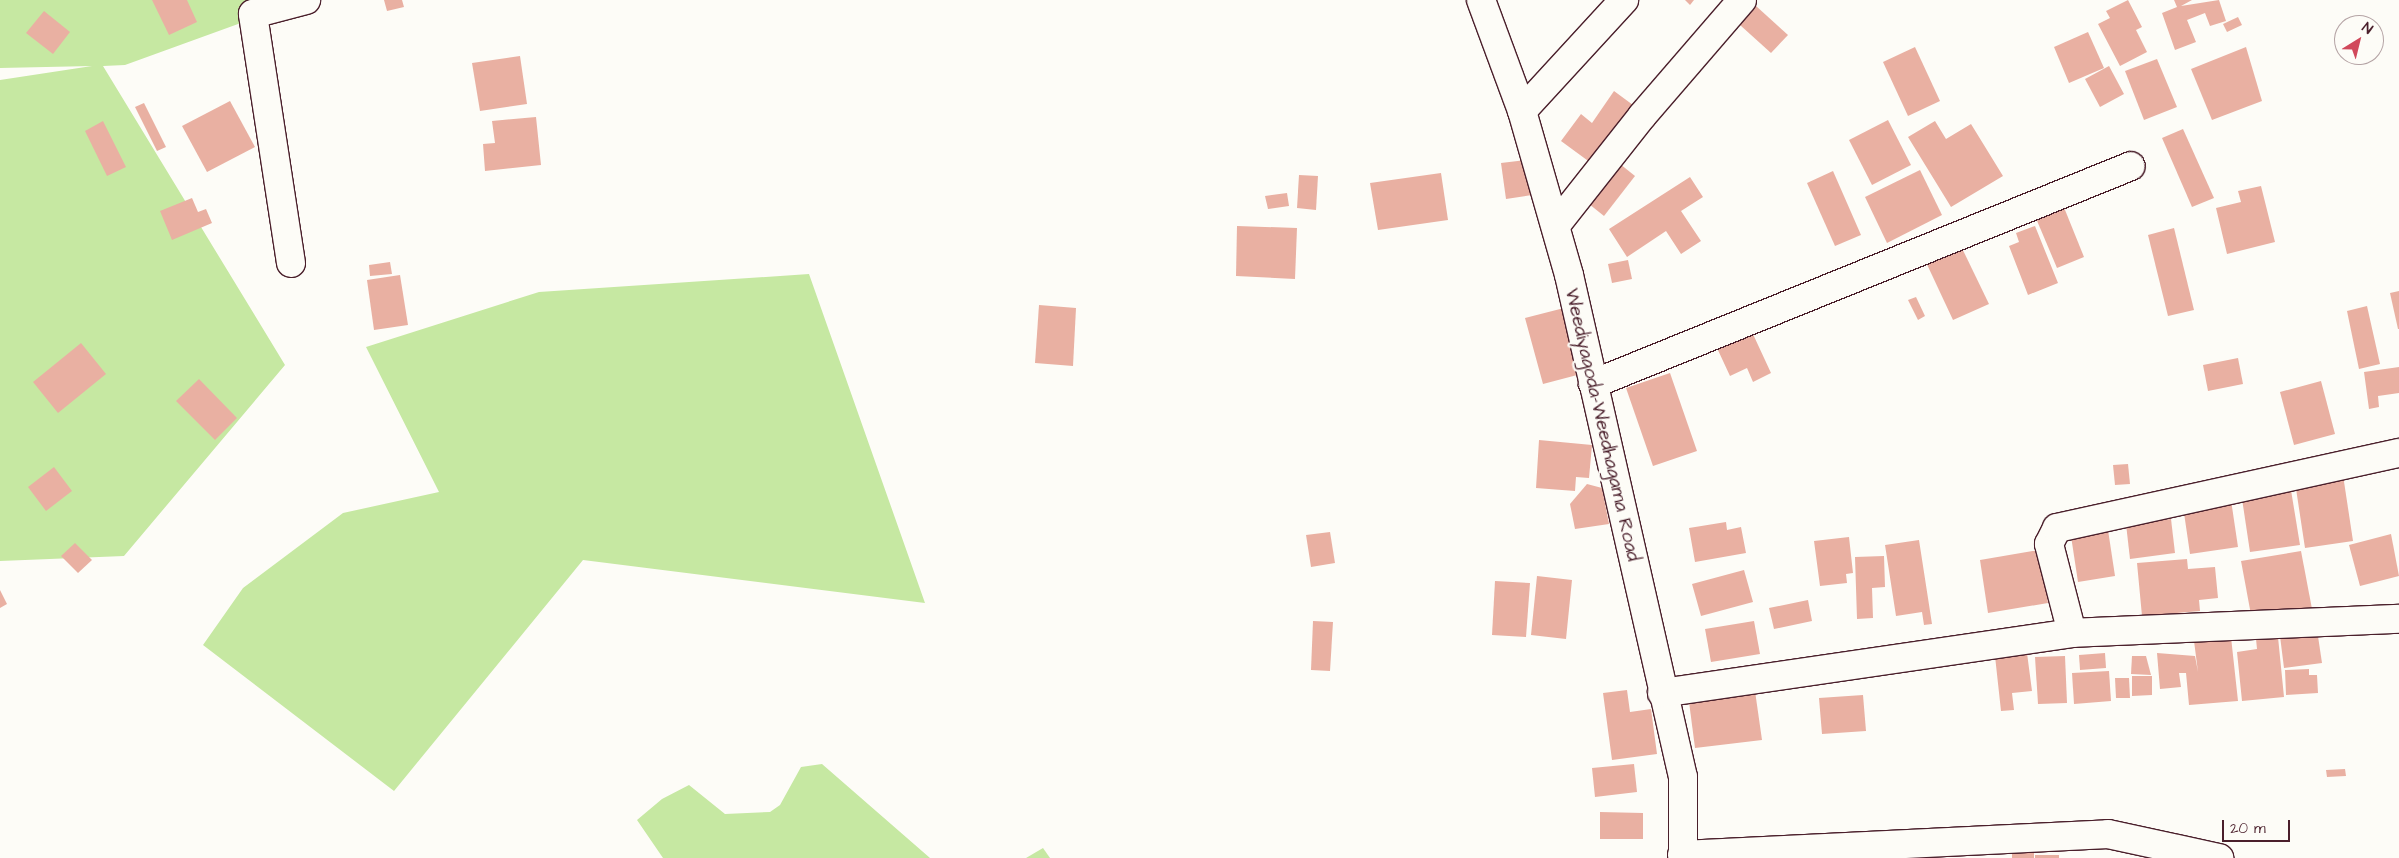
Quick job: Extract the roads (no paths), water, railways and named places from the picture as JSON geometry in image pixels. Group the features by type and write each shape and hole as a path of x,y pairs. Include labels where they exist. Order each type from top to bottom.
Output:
{"street":[{"path":"291,262 245,7 306,0"},
{"name":"Weediyagoda-Weedhagama Road","path":"1481,0 1522,111 1556,225 1662,693 1683,776 1682,856"},
{"path":"1522,111 1624,0"},
{"path":"1556,225 1642,116 1742,0"},
{"path":"1593,384 2131,166"},
{"path":"2072,633 2049,544 2057,528 2399,453"},
{"path":"1662,693 2072,633 2399,619"},
{"path":"1682,856 2108,834 2219,858"}]}
